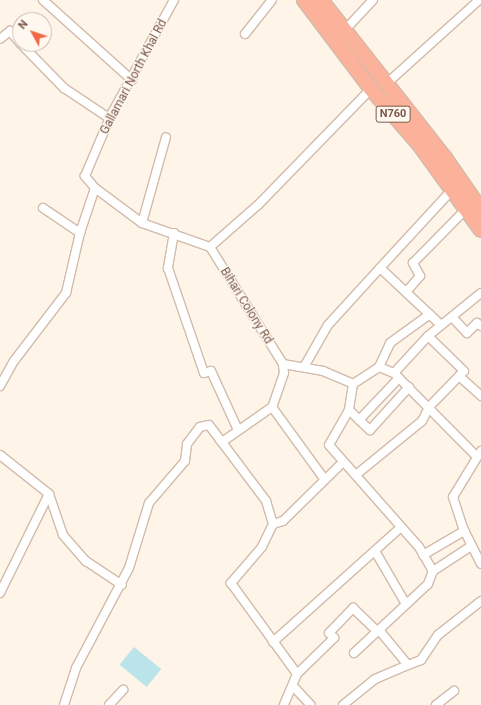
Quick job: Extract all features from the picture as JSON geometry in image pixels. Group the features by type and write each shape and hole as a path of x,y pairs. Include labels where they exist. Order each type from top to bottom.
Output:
{"highway":[{"name":"N760","path":"304,0 371,89 387,94 445,158 475,204 481,230"},
{"name":"N760","path":"321,0 387,94 451,191 475,204"}],"street":[{"path":"44,0 132,80"},
{"name":"Gallamari North Khal Rd","path":"95,188 85,180 85,176 109,118 132,80 174,0"},
{"path":"245,34 272,0"},
{"path":"344,31 373,0"},
{"path":"387,94 479,0"},
{"path":"0,39 10,31 12,33"},
{"path":"29,52 64,88 109,118"},
{"path":"0,386 14,361 66,293 80,233 95,188 142,223 210,246 258,204 371,89"},
{"path":"142,223 166,137"},
{"path":"304,366 328,325 451,191"},
{"path":"407,291 420,276 413,263 475,204"},
{"path":"43,208 80,233"},
{"path":"174,233 168,268 204,373 211,371 238,430"},
{"name":"Bihari Colony Rd","path":"210,246 283,364"},
{"path":"380,268 407,291 441,325"},
{"path":"359,420 428,336 481,293"},
{"path":"430,314 390,343 379,367 353,384 349,410 329,445 343,462 357,474 402,526 424,555 433,571"},
{"path":"452,317 467,333 477,323 481,326"},
{"path":"357,474 422,421 429,407 464,371 428,336"},
{"path":"220,440 222,442 272,407 283,380 283,364 304,366 353,384"},
{"path":"379,367 397,375 478,453 453,497 464,531 481,563"},
{"path":"459,376 481,395"},
{"path":"349,410 370,430 409,387"},
{"path":"272,407 325,480"},
{"path":"64,705 76,668 122,585 136,551 149,503 185,461 187,444 200,427 209,424 266,501 272,524 262,547 231,583 297,674"},
{"path":"0,455 48,494 63,535 86,561 122,585"},
{"path":"272,524 283,521 343,462"},
{"path":"0,592 48,494"},
{"path":"273,642 402,526"},
{"path":"424,555 464,531"},
{"path":"354,653 428,584 433,571 471,546"},
{"path":"375,551 406,604"},
{"path":"343,705 375,679 421,660 438,635 481,601"},
{"path":"284,705 297,674 334,638 329,633 353,608 378,630 408,665"},
{"path":"293,686 311,705"},
{"path":"109,705 123,690"},
{"path":"436,705 454,691"}],"water":[{"path":"134,647 161,669 147,687 120,665"}]}
